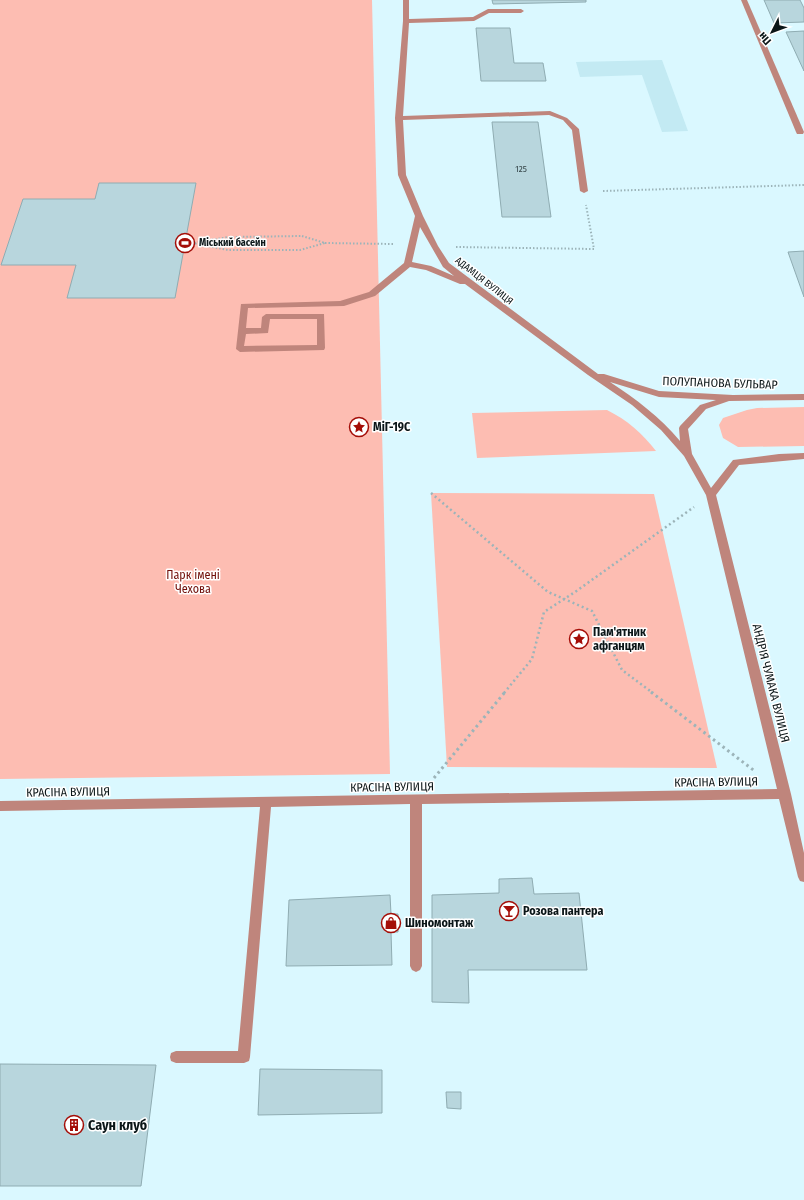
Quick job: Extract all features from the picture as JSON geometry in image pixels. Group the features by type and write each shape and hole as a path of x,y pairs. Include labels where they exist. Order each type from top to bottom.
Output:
{"street":[{"name":"АДАМЦЯ ВУЛИЦЯ","path":"406,0 406,21 399,118 402,176 434,246 446,265 471,285 591,373 635,403 664,428 688,454 711,495"},
{"path":"744,0 800,132"},
{"path":"406,21 474,19 488,11 521,11"},
{"path":"399,118 550,114 565,119 575,129 584,191"},
{"path":"242,331 265,331 266,317 321,316 321,348 240,349 244,306 341,304 372,294 408,264 419,216"},
{"path":"408,264 428,268 471,285"},
{"name":"ПОЛУПАНОВА БУЛЬВАР","path":"591,373 659,394 733,398 804,397"},
{"path":"688,454 683,428 703,407 733,398"},
{"path":"711,495 736,462 779,457 804,456"},
{"name":"АНДРІЯ ЧУМАКА ВУЛИЦЯ","path":"711,495 804,877"},
{"name":"КРАСІНА ВУЛИЦЯ","path":"0,806 785,794"},
{"path":"416,800 416,966"},
{"path":"176,1057 244,1057 266,802"}],"path":[{"path":"434,246 594,249 584,191 804,185"},
{"path":"185,243 230,237 302,236 325,243 413,244"},
{"path":"192,243 228,250 300,250 325,243"},
{"path":"431,493 548,592 592,611 622,670 785,794"},
{"path":"416,800 532,659 544,612 711,495"}],"shaded area":[{"path":"662,60 688,131 662,132 642,75 580,77 576,62"}],"green space":[{"name":"Парк імені Чехова","path":"0,0 372,0 390,774 0,779"},
{"path":"804,407 804,446 738,447 723,438 719,425 723,418 747,410 757,408"},
{"path":"607,410 634,428 656,451 477,458 472,413"},
{"path":"431,493 654,494 717,768 447,767"}],"building":[{"path":"492,0 586,0 586,2 493,4"},
{"path":"764,0 800,0 804,8 804,22 774,23"},
{"path":"476,28 510,28 514,63 543,63 546,81 481,81"},
{"path":"804,31 804,71 786,32"},
{"path":"492,122 538,122 551,217 502,217"},
{"path":"99,183 196,183 175,298 67,298 76,265 1,265 23,199 95,199"},
{"path":"804,251 804,297 788,252"},
{"path":"532,878 534,894 579,893 587,970 468,970 469,1003 432,1002 432,895 499,893 499,879"},
{"path":"390,895 391,914 398,914 398,932 391,932 392,965 286,966 289,900"},
{"name":"Саун клуб","path":"0,1064 156,1065 141,1186 0,1186"},
{"path":"260,1069 382,1070 382,1113 258,1115"},
{"path":"446,1092 461,1092 461,1109 447,1108"}],"place":[{"name":"Міський басейн","path":"185,243"},
{"name":"МіГ-19С","path":"359,427"},
{"name":"Пам'ятник афганцям","path":"579,639"},
{"name":"Розова пантера","path":"509,911"},
{"name":"Шиномонтаж","path":"391,923"},
{"name":"Саун клуб","path":"74,1125"}]}
